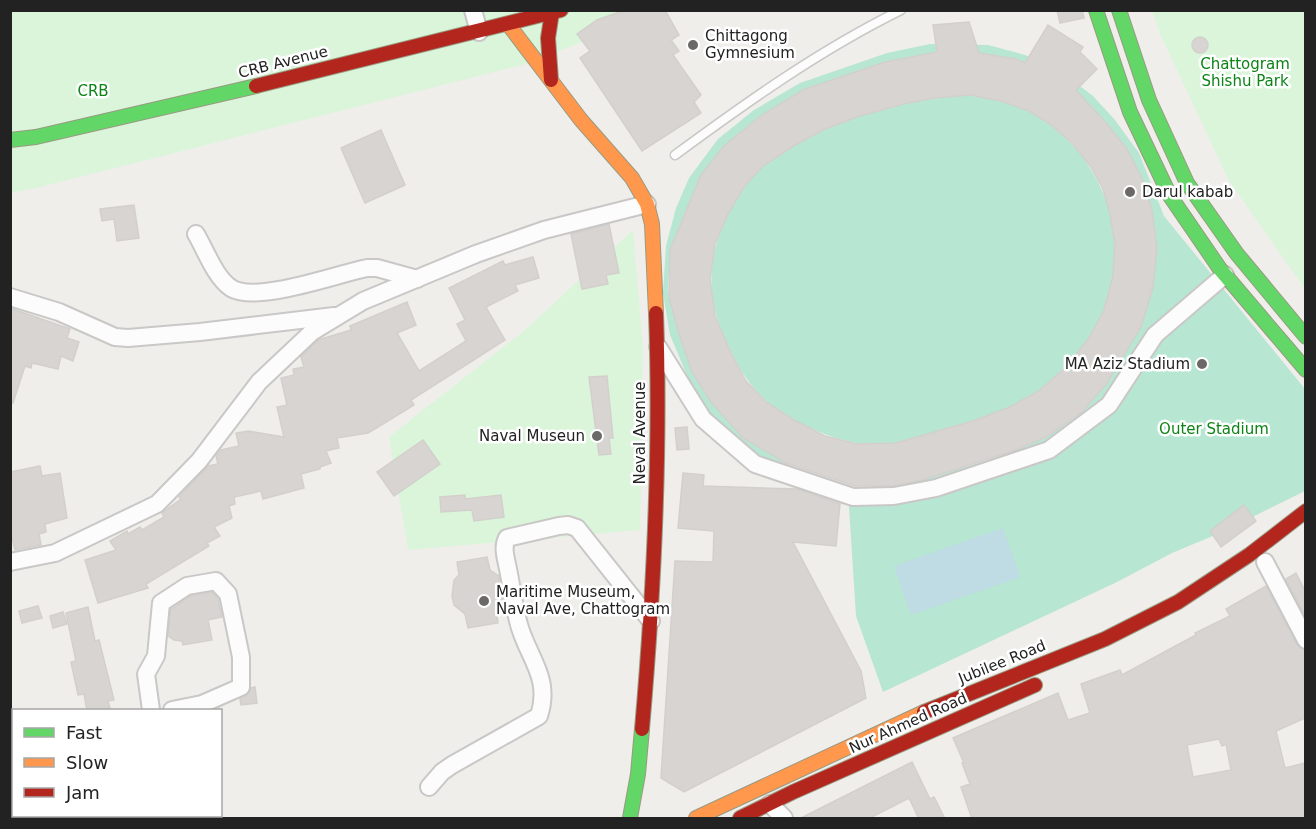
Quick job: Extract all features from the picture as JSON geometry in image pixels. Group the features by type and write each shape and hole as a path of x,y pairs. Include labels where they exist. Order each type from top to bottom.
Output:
{"main road":[{"path":"1096,10 1130,112 1170,196 1225,275 1305,370"},
{"path":"1119,10 1149,100 1187,183 1237,254 1304,334"},
{"name":"CRB Avenue","path":"10,140 36,137 479,32 499,19 557,11"},
{"path":"551,80 548,38 557,11"},
{"name":"Neval Avenue","path":"499,19 551,80 581,120 632,178 646,204 652,224 657,346 657,474 651,621 638,774 630,819"},
{"name":"Jubilee Road","path":"696,819 922,713 1105,639 1178,602 1249,555 1305,511"},
{"path":"1089,660 1132,641"},
{"name":"Nur Ahmed Road","path":"740,819 813,783 1045,680"}],"street":[{"path":"473,10 479,32"},
{"path":"10,562 55,553 157,504 199,462 259,382 312,332 363,302 544,230 646,204"},
{"path":"196,234 222,280 233,289 248,293 271,291 367,268 377,268 417,279"},
{"path":"657,346 703,419 755,464 853,497 894,496 936,488 1049,450 1109,405 1155,335 1225,275"},
{"path":"10,297 59,312 115,338 200,332 341,315"},
{"path":"429,788 442,772 539,716 541,710 543,689 535,661 520,629 504,552 507,537 559,526 568,525 577,528 651,621"},
{"path":"1265,562 1305,640"},
{"path":"151,709 146,674 156,656 161,603 187,586 216,581 228,594 241,657 241,687 202,704 181,709"},
{"path":"770,804 784,819"}],"lane":[{"path":"675,155 757,95 870,26 901,10"},
{"path":"1286,349 1304,334"}],"green space":[{"name":"CRB","path":"11,11 662,11 526,64 11,193"},
{"name":"Chattogram Shishu Park","path":"1152,11 1305,11 1305,289 1229,181 1161,36"},
{"name":"MA Aziz Stadium","path":"930,44 988,45 1025,55 1059,70 1093,96 1115,120 1139,153 1164,216 1305,389 1305,491 883,692 856,616 848,491 792,474 737,442 708,410 689,380 670,335 663,293 666,246 676,208 689,178 718,139 754,110 800,83 887,53","holes":["942,51 1016,59 1047,73 1084,99 1107,124 1127,149 1144,183 1152,210 1157,248 1153,287 1141,327 1107,383 1079,415 1046,437 999,457 897,487 849,487 792,467 743,438 711,402 692,372 679,334 668,290 670,250 701,175 724,146 759,117 803,90 885,62"]},
{"path":"970,95 1009,104 1032,113 1056,129 1076,149 1093,173 1105,198 1113,226 1115,254 1112,283 1098,322 1085,344 1051,381 1020,403 996,413 910,440 871,445 847,441 800,423 773,407 753,388 724,337 715,310 711,282 714,255 722,228 734,204 763,166 828,128 897,105"},
{"path":"633,230 643,348 640,530 408,550 389,437 525,330"}],"water":[{"path":"1003,528 1020,577 911,615 894,566"}],"building":[{"path":"625,10 665,10 679,35 671,40 679,51 673,55 701,95 694,102 701,113 642,151 580,58 590,51 577,34 597,20"},
{"path":"1057,10 1082,10 1084,18 1060,23"},
{"path":"969,22 979,53 1016,59 1025,63 1048,25 1083,47 1080,52 1097,69 1076,90 1127,149 1144,183 1152,210 1157,248 1153,287 1141,327 1107,383 1082,412 1046,437 1013,451 922,480 893,486 855,486 786,463 743,438 711,402 692,372 669,297 670,250 701,175 724,146 759,117 803,90 885,62 937,52 933,25","holes":["970,95 1001,101 1029,111 1050,124 1071,142 1091,167 1103,189 1115,245 1113,276 1104,310 1089,338 1066,367 1039,391 1010,407 973,421 896,443 857,444 825,436 766,402 746,381 731,353 715,316 710,279 715,244 727,216 744,187 763,166 795,145 825,129 860,116 935,98"]},
{"path":"1200,37 1206,39 1208,45 1206,51 1200,53 1194,51 1192,45 1194,39"},
{"path":"381,130 405,185 365,203 341,148"},
{"path":"134,205 139,238 117,241 114,219 102,221 100,209"},
{"path":"609,224 619,273 606,275 608,284 582,289 571,234"},
{"path":"533,257 539,278 515,285 518,291 486,307 505,340 411,400 414,405 368,433 337,438 339,448 326,451 331,463 320,469 301,474 304,488 263,499 261,491 234,497 235,504 229,506 232,518 214,527 220,536 207,543 209,546 146,584 148,588 98,603 85,560 116,550 110,541 127,531 128,534 140,527 142,530 164,517 162,513 181,499 179,497 208,466 218,464 216,456 221,450 239,446 236,433 248,431 284,437 277,407 287,405 281,378 294,375 293,369 304,367 301,357 318,340 351,330 350,326 407,302 416,325 397,333 419,371 466,341 457,324 465,320 449,288 503,261 505,265"},
{"path":"10,308 70,329 67,338 79,342 73,361 61,356 58,369 32,363 31,368 25,366 13,403 10,403"},
{"path":"607,376 613,438 609,438 611,454 599,455 589,377"},
{"path":"687,427 689,449 677,450 675,428"},
{"path":"423,440 440,464 394,496 377,472"},
{"path":"40,466 42,476 60,473 67,518 45,524 46,532 39,534 41,545 15,550 10,530 10,472"},
{"path":"683,473 704,475 703,486 797,489 840,504 836,546 793,542 861,671 866,698 684,792 661,778 675,561 713,562 714,531 678,528"},
{"path":"465,495 465,499 501,495 504,517 474,521 472,510 441,512 440,497"},
{"path":"1244,505 1256,521 1221,547 1210,531"},
{"path":"487,557 490,570 499,576 503,603 496,610 498,623 468,628 465,614 454,605 452,596 454,580 459,575 457,562"},
{"path":"1296,573 1305,591 1305,616 1286,579"},
{"path":"1266,586 1297,645 1305,650 1305,718 1276,731 1285,768 1305,763 1305,819 972,819 961,787 970,784 953,738 1058,693 1068,720 1090,713 1081,684 1120,670 1122,675 1196,635 1195,633 1230,616 1226,609","holes":["1219,739 1222,746 1226,744 1231,770 1193,777 1187,745"]},
{"path":"212,592 218,599 222,617 208,620 212,640 183,645 182,641 168,636 171,609 191,596"},
{"path":"38,606 42,618 22,623 19,611"},
{"path":"88,607 95,641 99,640 114,700 108,701 110,708 87,709 84,694 78,695 71,662 76,661 66,613"},
{"path":"63,612 67,624 53,628 50,616"},
{"path":"255,687 257,703 241,705 240,699"},
{"path":"912,762 930,799 934,797 945,819 919,819 909,798 868,819 799,819"}],"traffic: fast":[{"path":"1096,10 1130,112 1170,196 1220,269 1306,370"},
{"path":"1119,10 1149,100 1187,183 1237,254 1306,337"},
{"path":"10,140 36,137 256,86"},
{"path":"630,818 638,774 642,729"}],"traffic: slow":[{"path":"508,24 581,120 632,178 647,204 652,224 656,313"},
{"path":"696,818 924,712"}],"traffic: jam":[{"path":"256,86 561,10"},
{"path":"551,80 548,38 552,12"},
{"path":"642,729 655,521 658,417 656,313"},
{"path":"924,712 1105,639 1178,602 1249,555 1306,511"},
{"path":"740,818 793,792 1035,685"}],"place":[{"name":"Chittagong Gymnesium","path":"693,45"},
{"name":"Darul kabab","path":"1130,192"},
{"name":"MA Aziz Stadium","path":"1202,364"},
{"name":"Naval Museun","path":"597,436"},
{"name":"Maritime Museum, Naval Ave, Chattogram","path":"484,601"}],"park label":[{"name":"Outer Stadium","path":"1214,429"}]}
